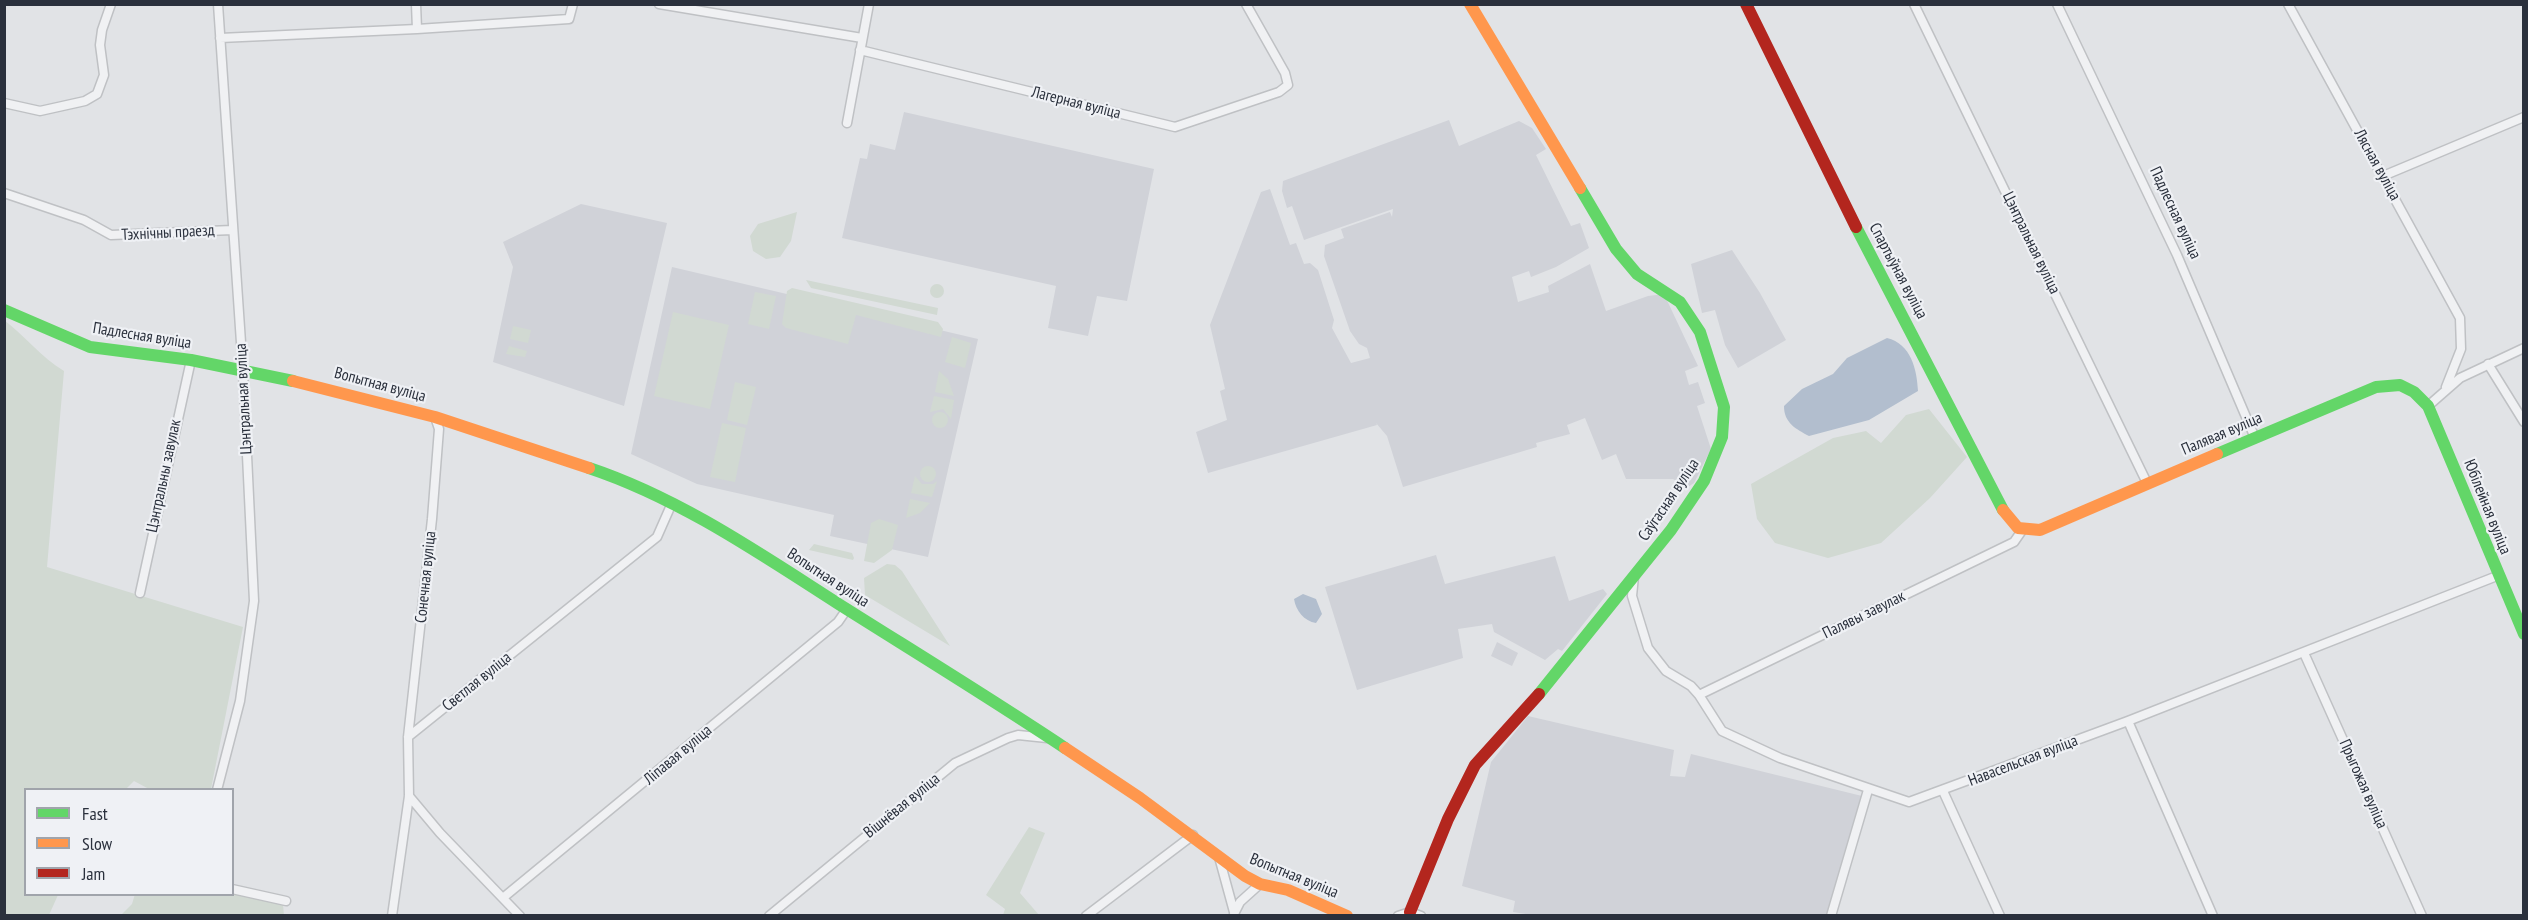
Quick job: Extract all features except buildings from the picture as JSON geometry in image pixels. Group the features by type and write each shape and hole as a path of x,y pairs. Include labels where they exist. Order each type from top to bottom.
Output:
{"street":[{"path":"4,103 40,111 85,101 97,94 104,75 100,45 111,4"},
{"name":"Цэнтральная вуліца","path":"217,788 240,701 254,609 243,372 218,4"},
{"path":"416,4 417,29"},
{"path":"220,38 569,19 573,4"},
{"path":"659,4 862,38"},
{"path":"846,123 869,4"},
{"name":"Лагерная вуліца","path":"860,50 1175,127 1279,92 1288,84 1285,73 1246,4"},
{"name":"Саўгасная вуліца","path":"1410,914 1452,811 1475,765 1556,675 1677,523 1712,466 1723,430 1721,392 1706,345 1691,316 1673,295 1637,274 1616,249 1470,4"},
{"name":"Спартыўная вуліца","path":"1746,4 1837,190 2004,511 2010,521 2023,530"},
{"name":"Цэнтральная вуліца","path":"1914,4 2147,483"},
{"name":"Падлесная вуліца","path":"2057,4 2177,255 2255,438"},
{"name":"Лясная вуліца","path":"2288,4 2455,307 2462,327 2460,349 2446,387"},
{"path":"2383,176 2523,117"},
{"name":"Тэхнічны праезд","path":"4,192 84,220 111,235 232,230"},
{"name":"Падлесная вуліца","path":"4,310 90,347 191,360 243,372"},
{"path":"2428,406 2446,387 2523,348"},
{"name":"Цэнтральны завулак","path":"140,593 191,360"},
{"path":"2488,364 2523,422"},
{"name":"Вопытная вуліца","path":"243,372 345,392 435,417 616,477 672,503 847,609 931,665 1051,739 1193,835 1231,867 1260,884 1288,890 1347,915"},
{"name":"Палявая вуліца","path":"2023,530 2040,530 2386,383 2397,383 2417,394"},
{"name":"Юбілейная вуліца","path":"2417,394 2428,406 2523,634"},
{"name":"Сонечная вуліца","path":"408,738 432,519 439,429 435,417"},
{"name":"Светлая вуліца","path":"408,738 657,537 672,503"},
{"name":"Палявы завулак","path":"1699,695 2014,543 2023,530"},
{"name":"Навасельская вуліца","path":"1634,576 1632,596 1648,648 1666,671 1691,686 1722,731 1780,758 1868,790 1909,802 2128,721 2498,576"},
{"name":"Ліпавая вуліца","path":"504,897 838,622 847,609"},
{"name":"Прыгожая вуліца","path":"2304,653 2422,915"},
{"path":"2128,721 2212,915"},
{"name":"Вішнёвая вуліца","path":"769,915 955,763 1008,738 1030,736 1051,739"},
{"path":"392,915 409,796 408,738"},
{"path":"1831,915 1868,790"},
{"path":"1943,791 2000,915"},
{"path":"409,796 440,832 520,915"},
{"path":"1086,915 1193,835"},
{"path":"1218,855 1234,914"},
{"path":"1234,914 1240,902 1260,884"},
{"path":"234,889 286,901"}],"shaded area":[{"path":"904,112 1154,169 1127,301 1097,296 1088,336 1048,328 1056,286 842,238 860,158 867,159 870,144 895,150"},
{"path":"1449,120 1459,146 1519,121 1532,128 1546,149 1536,155 1571,226 1580,223 1589,248 1556,267 1531,277 1529,271 1512,277 1518,302 1549,292 1548,286 1590,264 1606,311 1648,296 1664,294 1698,366 1685,371 1689,385 1698,382 1705,403 1697,406 1711,449 1694,483 1688,487 1673,479 1626,479 1616,454 1602,460 1585,418 1567,425 1570,434 1536,443 1537,447 1403,487 1387,436 1376,423 1377,425 1208,473 1196,432 1227,420 1220,391 1225,389 1210,325 1261,192 1270,189 1290,245 1296,243 1304,264 1310,263 1318,270 1334,320 1332,328 1351,363 1370,358 1367,348 1359,344 1350,331 1324,256 1325,245 1344,238 1341,229 1390,212 1392,217 1393,209 1304,240 1292,206 1287,208 1282,191 1283,181"},
{"path":"581,204 667,223 624,406 493,362 513,267 503,242"},
{"path":"797,212 791,241 780,257 766,259 753,251 750,236 758,224"},
{"path":"1732,250 1760,293 1786,340 1738,368 1725,345 1715,310 1702,313 1691,264"},
{"path":"672,267 978,339 928,557 830,536 834,515 697,484 631,454"},
{"path":"806,280 938,308 937,315 811,288"},
{"path":"934,284 940,284 944,291 940,298 934,298 930,294 930,288"},
{"path":"792,288 938,322 943,329 941,337 856,315 848,344 786,328 782,324 787,291"},
{"path":"755,292 776,296 769,329 748,324"},
{"path":"673,312 729,325 710,409 654,396"},
{"path":"4,320 64,371 47,567 243,627 211,788 147,788 134,781 127,788 24,788 24,896 58,896 49,915 5,915"},
{"path":"513,326 531,330 528,343 510,339"},
{"path":"952,337 971,343 965,368 945,362"},
{"path":"509,346 527,351 525,357 506,354"},
{"path":"939,371 948,379 954,396 935,392"},
{"path":"735,382 756,387 747,425 727,420"},
{"path":"934,396 954,400 951,419 943,409 930,412"},
{"path":"1929,409 1967,457 1930,498 1881,543 1828,558 1775,543 1757,519 1751,484 1833,438 1866,431 1881,443 1906,415"},
{"path":"940,412 948,420 940,428 932,420"},
{"path":"722,423 746,428 735,482 710,477"},
{"path":"928,466 936,474 928,482 920,474"},
{"path":"915,476 922,484 933,484 937,481 932,497 911,493"},
{"path":"910,499 930,503 920,513 906,518"},
{"path":"879,519 898,525 892,550 874,563 864,561 871,523"},
{"path":"814,544 852,553 854,558 853,560 809,550"},
{"path":"1436,555 1445,584 1555,556 1569,601 1603,589 1607,594 1562,651 1558,649 1545,660 1494,632 1492,624 1458,629 1463,658 1357,690 1325,587"},
{"path":"887,564 895,565 902,571 950,646 865,595 864,578"},
{"path":"1497,642 1518,653 1512,666 1491,656"},
{"path":"1528,716 1674,750 1670,776 1685,777 1691,754 1862,796 1827,915 1532,915 1513,912 1515,901 1462,886 1491,762"},
{"path":"1029,827 1045,833 1020,893 1039,915 1003,915 1005,909 986,895"},
{"path":"234,893 283,904 284,916 120,916 132,904 134,896 234,896"}],"water":[{"path":"1887,338 1895,341 1907,352 1914,366 1918,391 1869,420 1809,436 1788,421 1784,406 1802,389 1833,374 1847,358"},
{"path":"1303,594 1316,599 1322,614 1316,623 1304,618 1297,608 1294,599"}],"traffic: fast":[{"path":"1539,694 1671,530 1704,481 1722,437 1724,407 1700,332 1680,302 1637,274 1616,249 1580,188"},
{"path":"1856,227 2003,510"},
{"path":"4,310 90,347 191,360 293,381"},
{"path":"2217,454 2376,387 2400,385 2414,392 2428,406 2524,634"},
{"path":"589,468 655,495 718,528 1065,748"}],"traffic: slow":[{"path":"1470,4 1580,188"},
{"path":"293,381 435,417 589,468"},
{"path":"2003,510 2018,528 2040,530 2217,454"},
{"path":"1065,748 1140,798 1245,876 1260,884 1288,890 1347,916"}],"traffic: jam":[{"path":"1746,4 1856,227"},
{"path":"1410,912 1448,819 1475,765 1539,694"}]}
